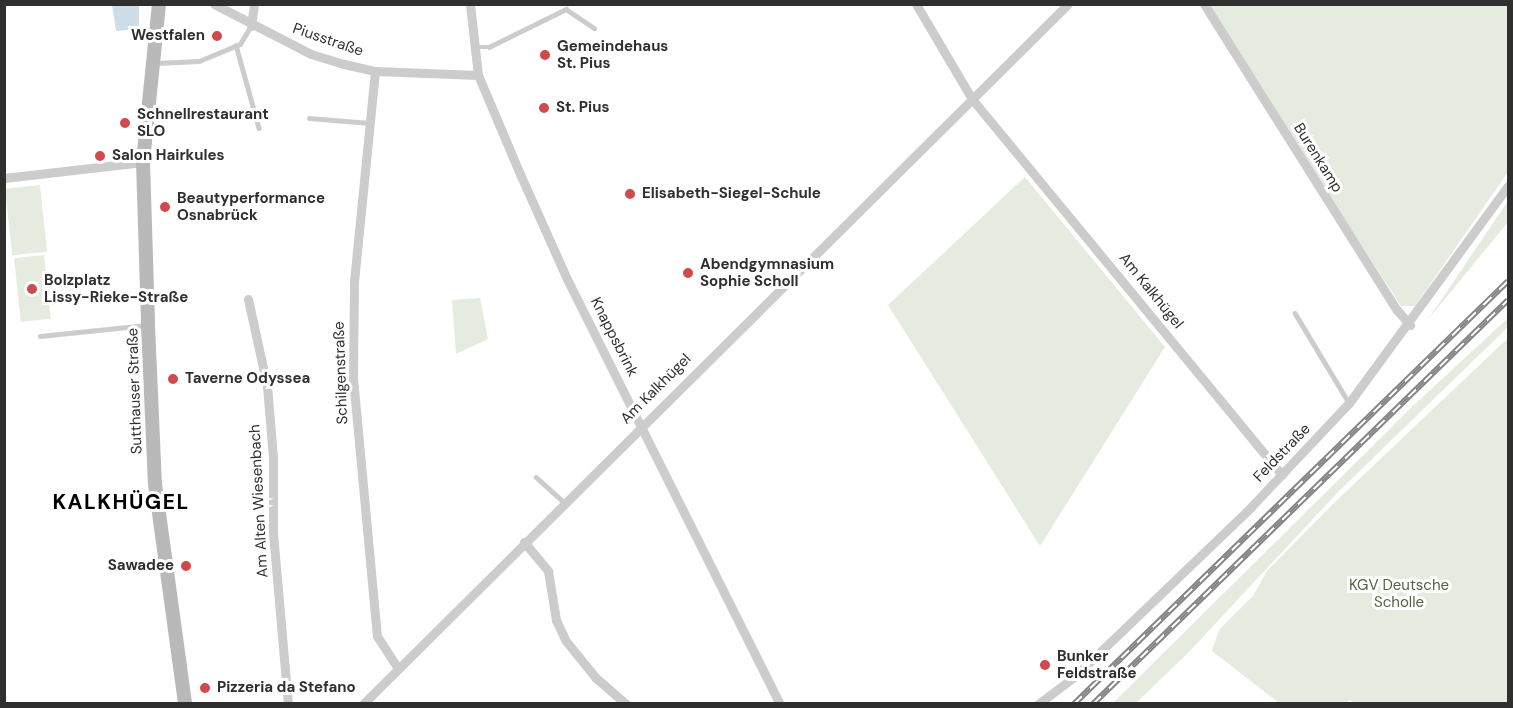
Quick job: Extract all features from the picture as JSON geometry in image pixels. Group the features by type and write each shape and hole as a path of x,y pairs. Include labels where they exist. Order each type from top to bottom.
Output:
{"street":[{"name":"Sutthauser Straße","path":"159,4 143,162 148,325 155,484 185,704"},
{"name":"Piusstraße","path":"214,4 251,26 311,54 375,71 478,75"},
{"path":"251,26 254,4"},
{"name":"Knappsbrink","path":"470,4 478,75 567,279 642,423 780,704"},
{"path":"916,4 972,99"},
{"name":"Am Kalkhügel","path":"363,704 642,423 1068,4"},
{"name":"Burenkamp","path":"1204,4 1396,310 1410,325"},
{"name":"Schilgenstraße","path":"375,71 354,281 353,378 377,636 398,668"},
{"name":"Am Kalkhügel","path":"972,99 1282,475"},
{"path":"4,178 143,162"},
{"name":"Feldstraße","path":"1038,704 1074,676 1282,475 1349,404 1410,325 1509,186"},
{"name":"Am Alten Wiesenbach","path":"248,299 267,386 273,457 273,533 288,704"},
{"path":"524,542 548,571 556,620 566,641 596,678 626,704"}],"lane":[{"path":"475,47 489,47 566,9 594,28"},
{"path":"153,63 199,61 236,45 251,26"},
{"path":"236,45 259,128"},
{"path":"309,118 370,123"},
{"path":"1295,313 1349,404"},
{"path":"40,336 148,325"},
{"path":"536,477 564,502"},
{"path":"1195,704 1212,704"}],"green space":[{"path":"1205,5 1508,5 1508,172 1415,306 1401,306"},
{"path":"1025,177 1165,347 1040,546 888,305"},
{"path":"40,185 47,252 12,255 5,189"},
{"path":"1508,201 1508,222 1427,321"},
{"name":"Bolzplatz Lissy-Rieke-Straße","path":"44,255 51,319 21,322 14,258"},
{"path":"480,298 488,339 456,354 452,300"},
{"path":"1508,318 1508,327 1338,492 1189,652 1136,703 1113,703 1415,404"},
{"name":"KGV Deutsche Scholle","path":"1508,338 1508,703 1355,704 1350,700 1346,703 1279,703 1212,651 1219,630 1253,596 1267,571 1335,502"}],"shaded area":[{"path":"112,5 139,5 139,29 116,31"}],"railway":[{"path":"1074,704 1508,281"},
{"path":"1093,704 1508,300"}],"place":[{"name":"Westfalen","path":"217,36"},
{"name":"Gemeindehaus St. Pius","path":"545,55"},
{"name":"St. Pius","path":"544,108"},
{"name":"Schnellrestaurant SLO","path":"125,123"},
{"name":"Salon Hairkules","path":"100,156"},
{"name":"Elisabeth-Siegel-Schule","path":"630,194"},
{"name":"Beautyperformance Osnabrück","path":"165,207"},
{"name":"Abendgymnasium Sophie Scholl","path":"688,273"},
{"name":"Bolzplatz Lissy-Rieke-Straße","path":"32,289"},
{"name":"Taverne Odyssea","path":"173,379"},
{"name":"Sawadee","path":"186,566"},
{"name":"Bunker Feldstraße","path":"1045,665"},
{"name":"Pizzeria da Stefano","path":"205,688"}],"district":[{"name":"KALKHÜGEL","path":"121,502"}]}
